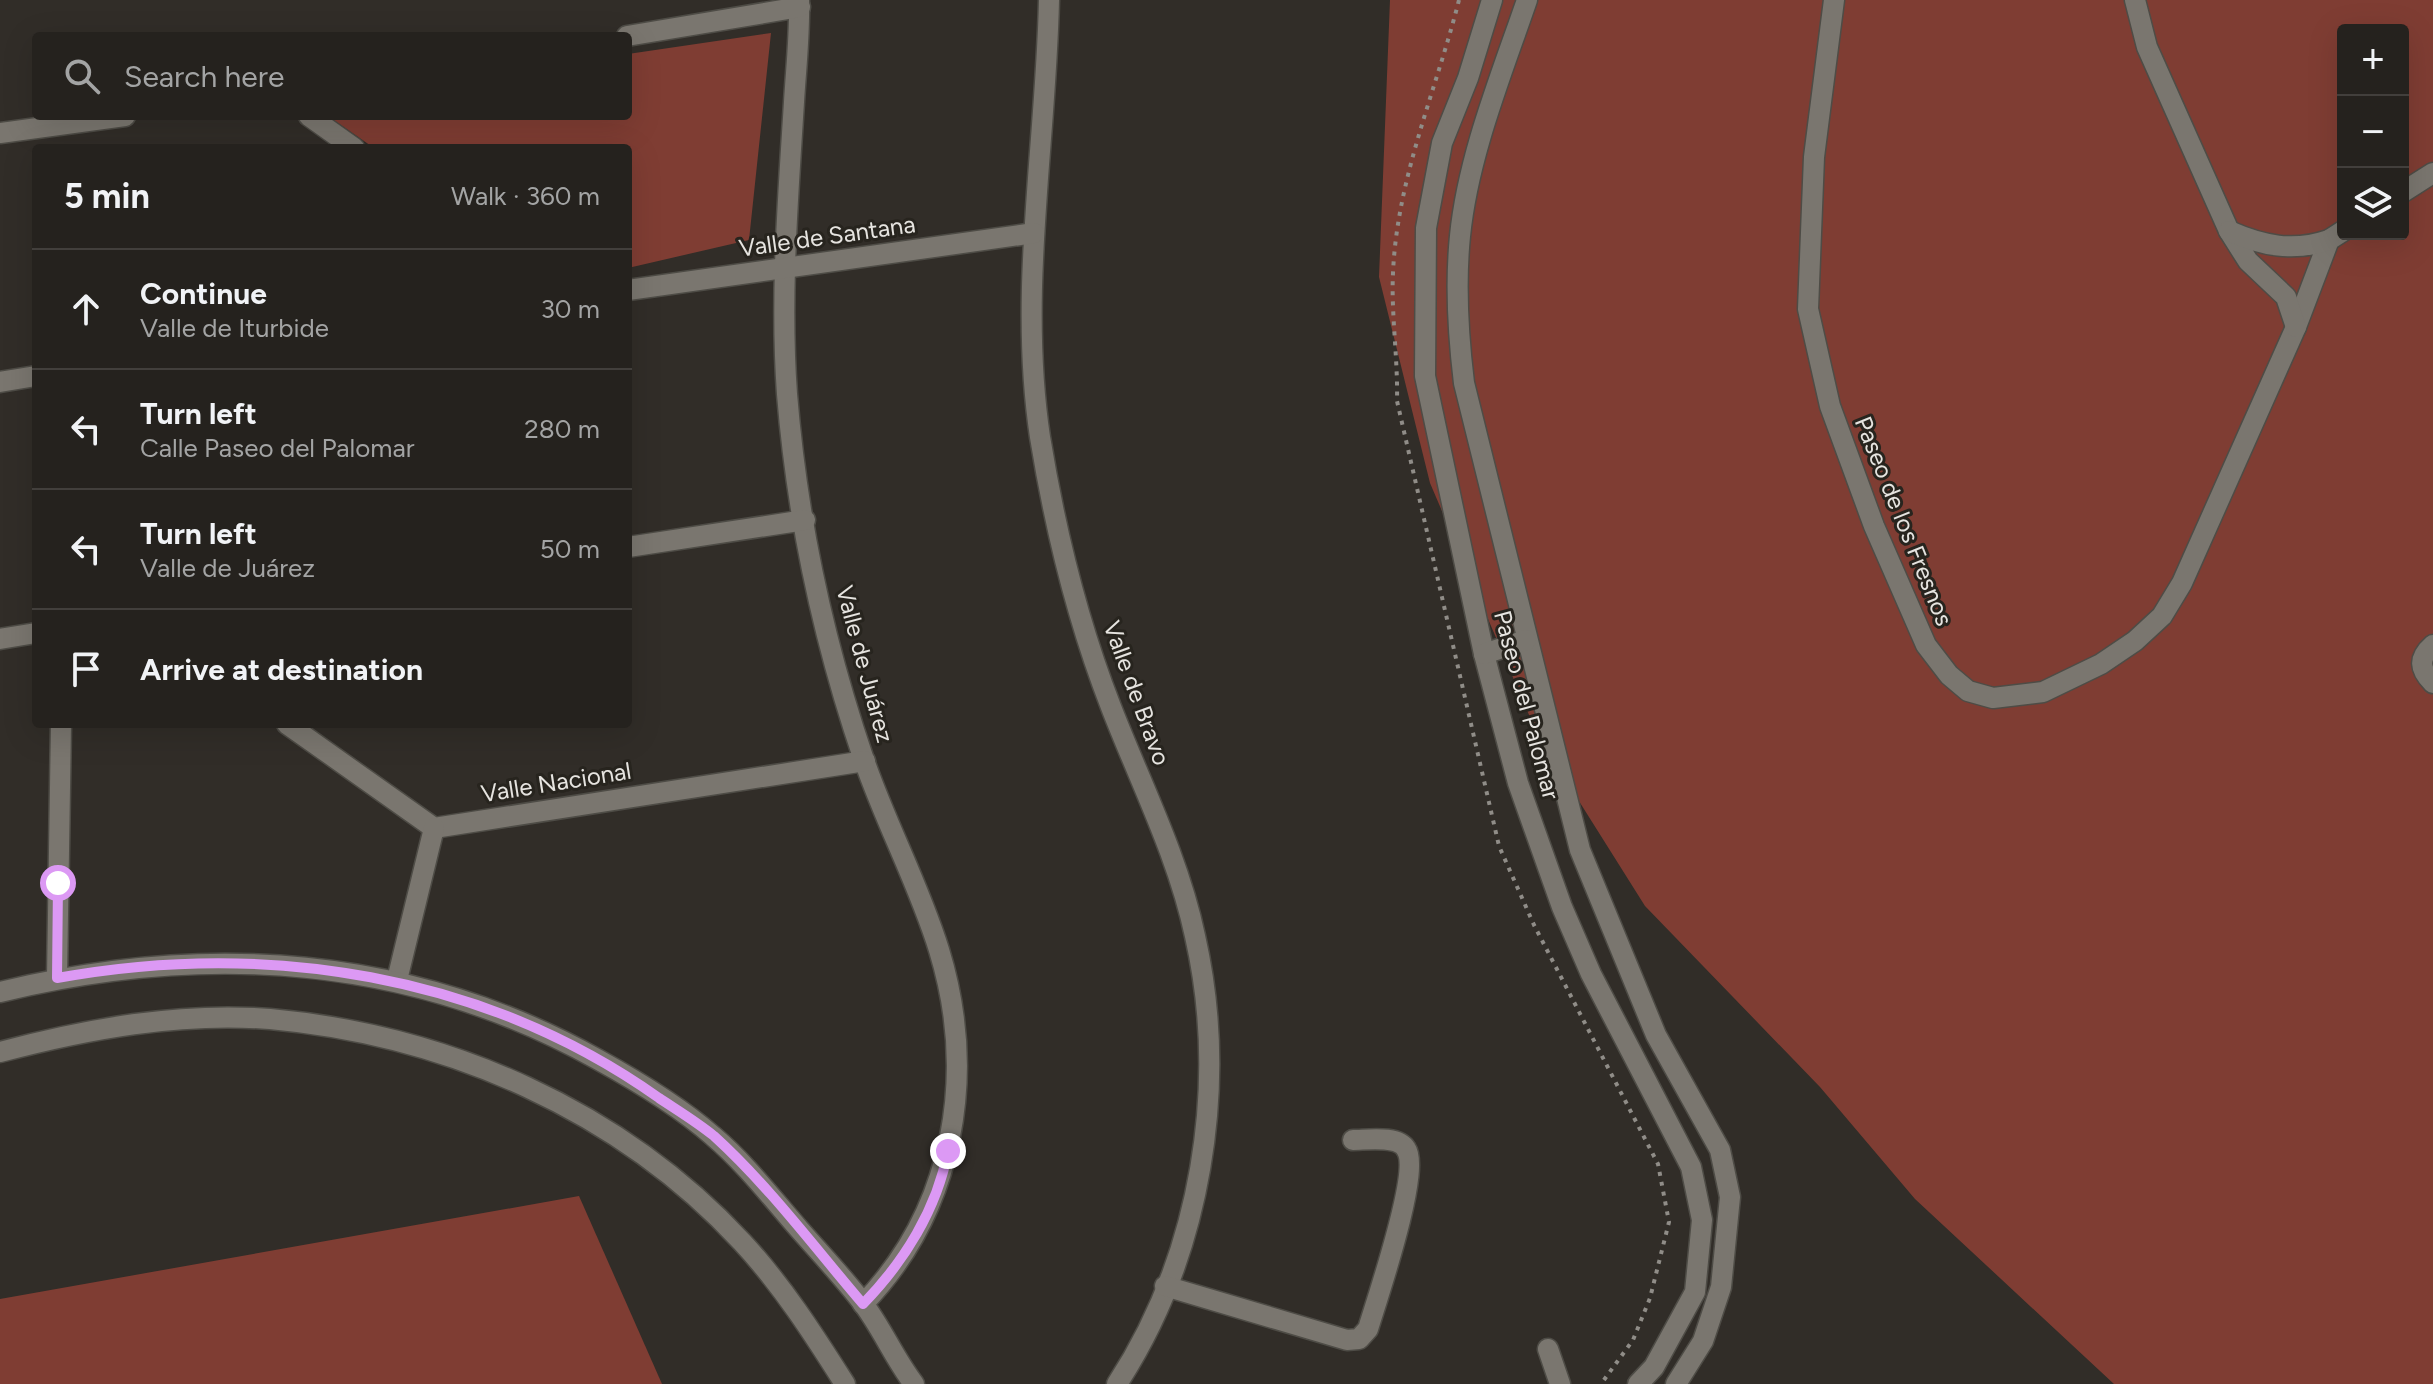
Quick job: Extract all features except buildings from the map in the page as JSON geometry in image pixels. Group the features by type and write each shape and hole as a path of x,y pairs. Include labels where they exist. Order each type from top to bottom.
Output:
{"street":[{"name":"Valle de Bravo","path":"1049,0 1034,233 1033,368 1057,534 1111,706 1179,878 1195,935 1205,998 1210,1082 1192,1207 1156,1311 1117,1384"},
{"name":"Paseo del Palomar","path":"1492,0 1468,78 1442,143 1426,228 1425,376 1484,654 1518,783 1562,907 1630,1051 1691,1167 1702,1220 1695,1292 1654,1367 1638,1384"},
{"name":"Paseo del Palomar","path":"1527,0 1480,142 1460,234 1456,315 1464,383 1580,850 1656,1035 1720,1150 1730,1197 1721,1287 1703,1341 1676,1384"},
{"name":"Paseo de los Fresnos","path":"1834,0 1814,157 1808,309 1830,406 1874,526 1926,645 1949,675 1968,691 1993,698 2043,692 2101,664 2135,641 2162,616 2182,583 2336,236"},
{"path":"2135,0 2147,47 2229,231 2248,261 2286,297 2296,327"},
{"path":"632,35 800,3"},
{"name":"Valle de Juárez","path":"800,3 784,267 787,395 805,520 823,623 865,761 942,961 957,1036 958,1087 944,1169 931,1204 907,1250 863,1304"},
{"path":"1468,78 1498,88"},
{"path":"0,133 96,120"},
{"path":"315,120 348,144"},
{"path":"2409,188 2433,173"},
{"path":"2229,231 2257,243 2281,247 2307,247 2336,236"},
{"name":"Valle de Santana","path":"632,289 1034,233"},
{"path":"0,382 32,377"},
{"path":"632,546 805,520"},
{"path":"0,639 32,634"},
{"path":"1484,654 1526,640"},
{"path":"2433,645 2423,654 2421,662 2424,673 2433,683"},
{"path":"57,978 61,728"},
{"path":"293,728 434,828 397,980"},
{"name":"Valle Nacional","path":"434,828 865,761"},
{"path":"0,992 57,978 188,963 289,965 397,980 450,994 545,1030 628,1076 712,1135 752,1174 863,1304 914,1384"},
{"path":"0,1052 96,1028 181,1020 268,1019 368,1034 433,1051 518,1080 594,1121 629,1146 675,1180 742,1242 806,1322 845,1384"},
{"path":"1630,1051 1656,1035"},
{"path":"1165,1286 1347,1340 1359,1339 1368,1329 1404,1205 1410,1163 1406,1148 1397,1141 1353,1140"},
{"path":"1548,1349 1560,1384"}],"shaded area":[{"path":"1390,0 2433,0 2433,1384 2114,1384 1915,1199 1820,1087 1645,906 1538,736 1430,483 1379,277"},
{"path":"771,33 749,240 632,267 632,144 368,144 334,120 632,120 632,53"},
{"path":"579,1196 662,1384 0,1384 0,1299"}],"route":[{"path":"58,883 57,978 188,963 289,965 397,980 450,994 545,1030 628,1076 712,1135 752,1174 863,1304 885,1281 907,1250 931,1204 948,1151"}]}
